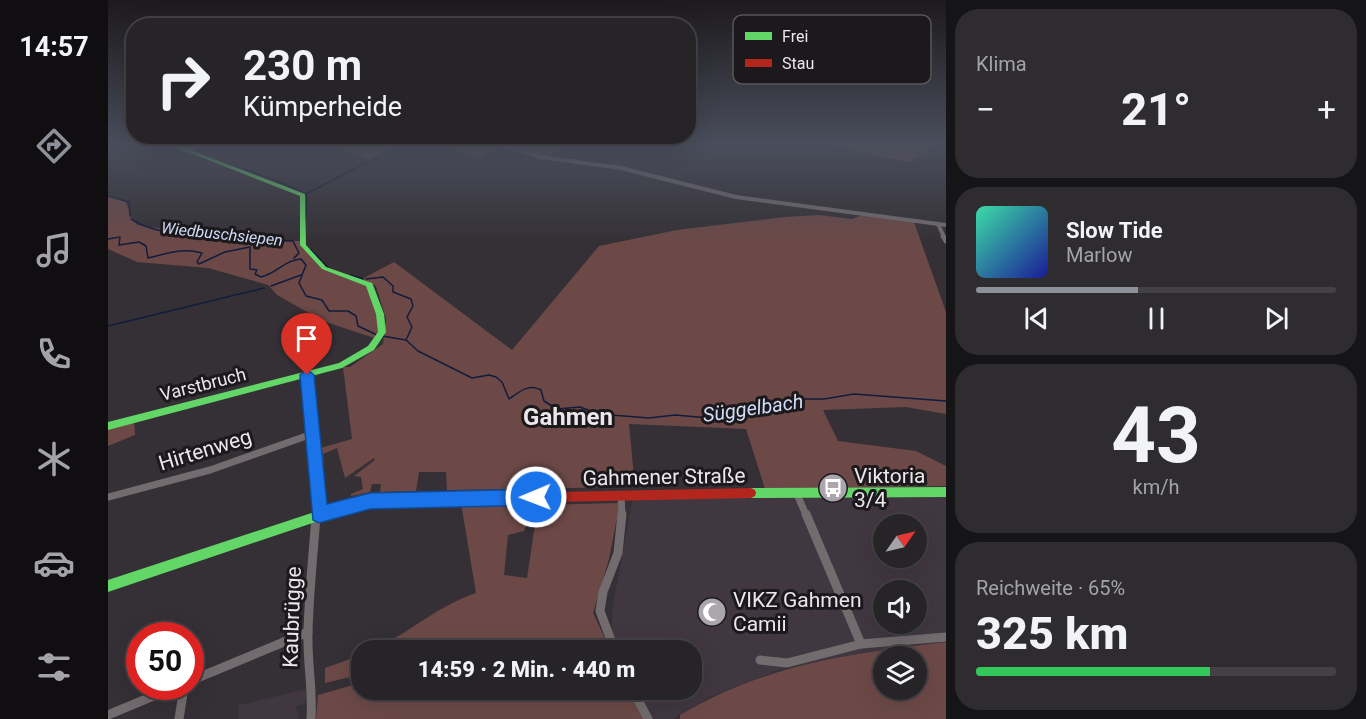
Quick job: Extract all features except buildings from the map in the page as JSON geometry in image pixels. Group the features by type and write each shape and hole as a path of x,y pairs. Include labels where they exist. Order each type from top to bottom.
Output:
{"street":[{"name":"Varstbruch","path":"108,426 349,362 371,348 381,335 376,302 369,285 324,268 303,245 303,195 259,177"},
{"path":"655,177 736,197 946,225"},
{"path":"938,224 946,241"},
{"name":"Kaubrügge","path":"307,375 318,515 308,632 308,675 313,690 311,719"},
{"name":"Hirtenweg","path":"108,497 210,470 312,434"},
{"name":"Gahmener Straße","path":"108,586 318,515 370,501 621,495 946,492"},
{"path":"797,494 861,644"},
{"path":"610,640 602,623 600,610 604,587 618,551 623,523 621,495"},
{"path":"204,675 308,632"},
{"path":"760,660 787,663 861,644 946,638"},
{"path":"108,715 144,700"},
{"path":"179,719 182,700"},
{"path":"638,700 648,719"}],"shaded area":[{"path":"108,196 126,202 132,220 138,225 230,240 302,241 324,268 369,286 381,332 374,338 323,321 277,295 268,285 208,268 137,262 108,249"},
{"path":"865,214 914,222 946,312 946,414 906,407 823,410 838,441 916,451 946,466 946,486 765,489 746,429 629,424 635,487 447,490 446,472 419,472 416,491 380,492 381,484 372,484 370,492 351,496 363,489 361,477 354,476 375,460 374,458 345,478 337,448 323,454 324,463 319,464 317,449 352,439 343,367 350,367 383,344 386,319 376,286 362,279 394,262 512,350 599,246 677,230 785,217 819,215 852,219"},
{"path":"134,422 135,435 108,446 108,429"},
{"path":"946,492 946,642 914,646 873,646 873,651 778,670 712,696 673,719 649,719 640,700 702,700 702,640 613,640 611,635 613,605 633,497"},
{"path":"532,501 532,514 524,531 508,535 504,575 527,578 538,505 620,503 609,559 593,613 606,640 392,640 448,605 476,593 461,503"},
{"path":"946,642 946,719 680,719 680,715 744,684 808,664 873,651 873,700 927,700 927,646 914,646"},
{"path":"351,659 351,680 350,677 325,683 325,668"},
{"path":"351,686 351,700 634,700 643,719 316,719 318,695"},
{"path":"306,689 306,703 296,706 299,719 238,719 239,705"}],"waterway":[{"path":"264,177 274,180"},
{"path":"306,194 340,177"},
{"path":"276,181 285,184"},
{"path":"286,185 296,189"},
{"path":"297,190 306,194"},
{"path":"306,194 307,198"},
{"name":"Wiedbuschsiepen","path":"108,196 129,202 130,216"},
{"path":"305,223 307,200"},
{"name":"Wiedbuschsiepen","path":"131,219 165,232 186,236 293,241 299,253 294,258"},
{"name":"Süggelbach","path":"108,239 120,237 119,245 139,242 146,246 148,258 181,251 195,251 202,253 197,262 199,264 225,252 250,247 250,269 257,270 255,274 261,277 301,259 306,265 299,283 306,296 322,300 329,311 348,311 356,316 358,326 377,335"},
{"path":"311,250 321,260"},
{"path":"323,262 328,268"},
{"path":"271,286 301,275"},
{"path":"350,275 363,279"},
{"path":"366,279 383,277 393,286 393,292 411,299 413,306 407,317 412,327 406,340"},
{"path":"108,326 264,288"},
{"name":"Süggelbach","path":"382,336 406,340"},
{"name":"Süggelbach","path":"406,340 418,351 472,378 489,375 496,377 502,382 509,399 524,389 532,387 541,390 544,401 557,409 580,407 599,414 649,418 675,415 709,418 763,409 796,399 824,399 854,394 946,401"}],"traffic: fast":[{"path":"108,426 342,365 371,348 382,332 380,314 369,285 324,268 303,245 303,195 255,177"},
{"path":"751,493 946,492"},
{"path":"108,586 360,502 461,499"}],"traffic: jam":[{"path":"461,499 751,493"}],"place":[{"name":"Viktoria 3/4","path":"833,488"},
{"name":"VIKZ Gahmen Camii","path":"712,612"}],"district":[{"name":"Gahmen","path":"568,417"}],"route":[{"path":"307,375 319,514 370,501 536,497"}]}
